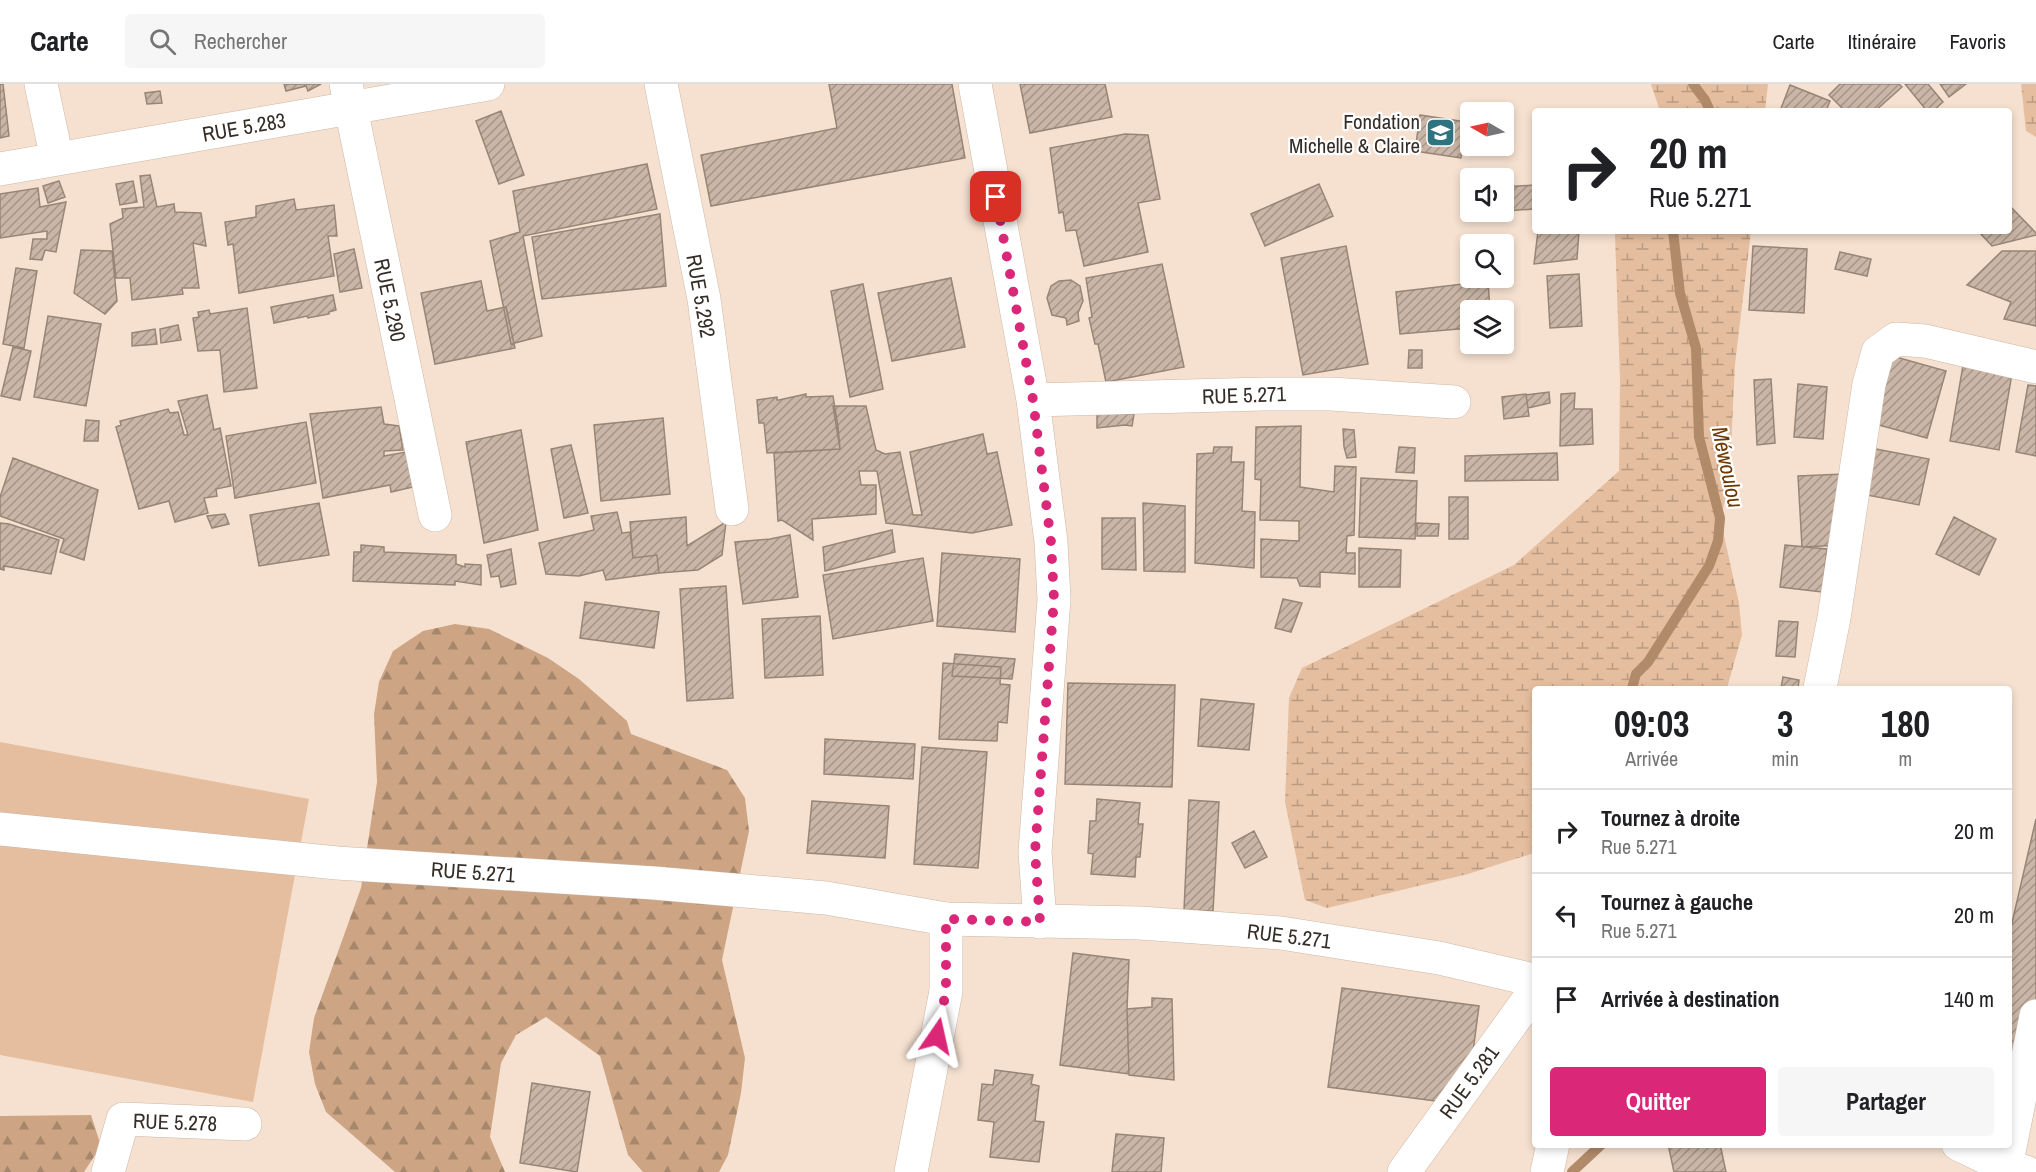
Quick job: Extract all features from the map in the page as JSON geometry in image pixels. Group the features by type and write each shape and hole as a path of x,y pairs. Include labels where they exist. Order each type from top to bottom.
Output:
{"street":[{"path":"41,84 57,159"},
{"name":"RUE 5.283","path":"0,169 348,97 488,84"},
{"name":"RUE 5.292","path":"661,84 704,299 732,509"},
{"path":"975,84 1033,400 1051,542 1054,599 1035,852 1040,922"},
{"name":"RUE 5.290","path":"348,97 435,515"},
{"path":"1820,686 1834,618 1869,384 1878,352 1896,339 1924,341 2036,367"},
{"name":"RUE 5.271","path":"1033,400 1331,394 1454,402"},
{"name":"RUE 5.271","path":"0,829 337,863 826,898 946,919 1140,923 1281,933 1439,958 1532,980"},
{"path":"911,1172 946,991 946,919"},
{"name":"RUE 5.281","path":"1404,1172 1532,995"},
{"path":"1966,1148 2013,1170 2036,1016"},
{"name":"RUE 5.278","path":"108,1172 123,1119 245,1124"},
{"path":"1547,1172 1551,1148"}],"green space":[{"path":"1651,84 1768,84 1765,108 1659,108"},
{"path":"2021,84 2036,84 2036,137 2026,131"},
{"path":"1615,234 1751,234 1735,364 1729,488 1720,518 1739,603 1742,635 1728,686 1532,686 1532,854 1468,874 1327,908 1305,900 1285,802 1289,698 1302,668 1514,565 1619,471 1620,380"},
{"path":"455,624 489,629 548,658 579,679 627,721 631,734 727,770 745,798 749,831 722,960 745,1058 741,1093 728,1155 719,1172 643,1172 628,1155 600,1056 546,1017 516,1035 501,1063 490,1137 505,1172 395,1172 326,1112 315,1084 309,1052 314,1018 361,888 377,782 374,714 379,682 393,651 423,631"},
{"path":"0,742 309,799 253,1102 0,1055"},
{"path":"91,1115 101,1146 84,1172 0,1172 0,1116"}],"building":[{"path":"0,84 3,84 9,136 0,138"},
{"path":"284,84 321,84 308,91 306,86 286,91"},
{"path":"829,84 952,84 965,158 711,206 701,155 837,128"},
{"path":"1020,84 1105,84 1112,117 1030,133"},
{"path":"1840,84 1899,84 1902,87 1878,108 1842,108 1829,95"},
{"path":"1905,84 1928,84 1943,102 1936,108 1925,108"},
{"path":"1940,84 1966,84 1949,97"},
{"path":"1790,85 1830,101 1827,108 1781,108"},
{"path":"160,91 162,103 147,104 145,93"},
{"path":"501,111 524,175 499,184 476,121"},
{"path":"1420,115 1460,121 1461,158 1415,151"},
{"path":"1125,134 1148,135 1160,199 1138,203 1148,252 1084,266 1076,230 1066,231 1063,212 1059,213 1050,148"},
{"path":"647,164 657,209 523,236 542,336 511,344 490,241 520,232 513,191"},
{"path":"150,175 157,207 174,204 175,212 201,213 206,246 193,243 199,288 182,288 183,294 132,300 130,278 116,278 110,224 123,218 122,209 144,207 140,176"},
{"path":"59,181 65,197 48,203 43,186"},
{"path":"133,181 137,202 120,205 116,184"},
{"path":"1319,184 1333,216 1265,246 1251,214"},
{"path":"1532,185 1532,209 1514,210 1514,186"},
{"path":"38,188 40,207 66,202 56,252 45,250 42,260 30,259 33,239 47,239 47,231 0,238 0,194"},
{"path":"294,199 296,210 334,205 337,236 328,236 334,276 239,293 233,244 228,245 225,222 256,217 256,206"},
{"path":"2012,208 2036,233 2036,235 1992,246 1981,234 2012,234"},
{"path":"660,214 666,286 542,299 532,237"},
{"path":"1538,234 1579,234 1577,259 1534,264"},
{"path":"1346,246 1368,364 1303,375 1281,258"},
{"path":"1753,246 1807,249 1804,313 1749,310"},
{"path":"354,249 362,288 340,292 334,254"},
{"path":"81,250 112,251 117,301 105,314 74,293"},
{"path":"2002,251 2036,251 2036,326 2004,319 2011,302 1967,285"},
{"path":"1840,252 1871,259 1867,276 1835,269"},
{"path":"1162,264 1184,367 1106,382 1098,344 1095,344 1089,318 1092,317 1086,278"},
{"path":"16,268 37,271 24,348 3,344"},
{"path":"1579,274 1582,326 1550,328 1547,276"},
{"path":"951,278 965,347 892,361 878,293"},
{"path":"1071,280 1080,286 1083,301 1078,313 1079,321 1067,325 1066,318 1052,315 1047,298 1051,286 1059,281"},
{"path":"481,281 487,311 506,307 515,348 435,364 421,293"},
{"path":"863,284 883,389 850,397 831,291"},
{"path":"1460,284 1460,288 1488,288 1489,300 1460,300 1460,329 1400,334 1396,292"},
{"path":"333,295 336,310 329,314 274,323 271,307"},
{"path":"247,308 257,388 224,392 220,350 198,351 193,318 199,317 198,312 209,310 210,314"},
{"path":"48,316 101,324 86,406 34,397"},
{"path":"178,325 181,340 161,343 160,329"},
{"path":"155,329 157,344 132,346 132,333"},
{"path":"13,347 31,351 20,400 1,396"},
{"path":"1966,348 2015,356 1999,450 1950,441"},
{"path":"1409,350 1422,350 1422,368 1408,368"},
{"path":"1878,352 1946,371 1927,438 1860,420"},
{"path":"1771,379 1775,443 1757,445 1754,380"},
{"path":"1798,384 1827,387 1823,439 1794,437"},
{"path":"2028,385 2036,386 2036,456 2016,452"},
{"path":"1549,392 1550,403 1528,408 1526,395"},
{"path":"1575,393 1574,409 1592,409 1593,444 1560,446 1561,394"},
{"path":"806,394 806,397 833,396 840,449 767,453 764,423 759,423 757,400 777,397 779,400"},
{"path":"1526,394 1529,416 1504,419 1502,397"},
{"path":"207,395 214,430 220,428 231,486 216,489 217,496 204,498 208,513 175,522 169,501 139,509 116,427 121,425 120,421 168,409 170,413 178,412 184,435 188,435 178,401"},
{"path":"833,406 866,406 876,450 885,454 900,452 913,515 922,515 910,452 983,434 987,454 997,452 1012,525 972,533 886,523 877,471 859,471 861,485 876,485 876,514 812,519 813,540 782,520 778,521 774,453 840,449"},
{"path":"381,407 384,424 399,426 403,450 384,451 384,456 406,452 413,487 391,492 390,485 323,498 310,414"},
{"path":"1097,414 1134,414 1132,426 1097,428"},
{"path":"663,418 670,494 601,501 594,425"},
{"path":"86,420 99,421 98,441 84,441"},
{"path":"306,422 316,483 235,498 226,436"},
{"path":"1301,426 1300,487 1334,492 1335,466 1356,467 1354,535 1347,536 1346,553 1355,553 1355,574 1320,572 1320,587 1300,586 1297,578 1261,577 1261,539 1299,541 1299,521 1260,520 1261,480 1255,479 1256,427"},
{"path":"1343,429 1354,430 1356,457 1347,458"},
{"path":"521,430 538,530 484,543 466,442"},
{"path":"571,445 588,513 564,518 551,449"},
{"path":"1860,446 1929,459 1919,505 1851,492"},
{"path":"1214,447 1232,447 1231,462 1244,462 1242,511 1255,512 1254,568 1195,563 1197,454 1213,453"},
{"path":"1399,447 1415,448 1414,473 1396,472"},
{"path":"1557,453 1558,480 1465,481 1465,456"},
{"path":"13,458 98,490 84,560 60,552 64,539 0,516 0,497"},
{"path":"1844,474 1842,545 1802,547 1798,476"},
{"path":"1361,478 1417,481 1415,539 1359,537"},
{"path":"1449,497 1468,497 1468,539 1449,539"},
{"path":"319,503 329,555 259,566 250,515"},
{"path":"1143,503 1185,506 1185,572 1144,571"},
{"path":"617,512 622,533 630,532 633,558 657,555 659,573 606,580 603,570 579,576 546,574 539,543 594,530 591,516"},
{"path":"225,514 229,524 212,528 207,516"},
{"path":"686,517 687,546 726,522 722,555 698,570 659,573 657,555 633,558 630,522"},
{"path":"1954,517 1996,539 1979,575 1936,554"},
{"path":"1102,518 1135,518 1136,570 1102,569"},
{"path":"0,523 59,540 51,574 4,566 4,570 0,569"},
{"path":"1417,523 1439,524 1438,536 1417,536"},
{"path":"892,530 895,552 825,571 823,547"},
{"path":"790,535 798,597 743,604 735,542"},
{"path":"361,545 384,547 384,552 456,555 456,564 465,567 465,564 481,565 481,585 455,581 455,585 353,581 354,552 361,552"},
{"path":"1785,545 1827,549 1822,592 1780,587"},
{"path":"1359,548 1401,550 1400,587 1359,587"},
{"path":"511,549 516,584 501,587 499,576 491,577 487,555"},
{"path":"942,553 1020,559 1015,632 937,626"},
{"path":"923,558 933,621 833,639 823,575"},
{"path":"726,586 733,698 687,701 680,589"},
{"path":"1283,599 1302,603 1291,632 1275,628"},
{"path":"585,602 659,612 654,648 580,638"},
{"path":"820,616 823,675 765,678 762,619"},
{"path":"1779,621 1798,622 1795,657 1776,656"},
{"path":"955,654 1015,659 1012,679 952,676"},
{"path":"943,663 1001,667 1000,684 1010,685 1007,723 998,722 997,741 939,739"},
{"path":"1783,677 1799,680 1798,686 1781,686"},
{"path":"1068,683 1175,685 1172,787 1065,784"},
{"path":"1201,699 1254,704 1249,750 1198,746"},
{"path":"825,739 915,744 913,779 824,774"},
{"path":"922,747 987,752 978,868 914,864"},
{"path":"1097,799 1140,803 1138,824 1143,824 1140,857 1136,857 1135,877 1091,874 1093,854 1088,853 1090,821 1096,821"},
{"path":"1189,800 1219,802 1213,911 1184,910"},
{"path":"812,801 889,806 885,858 807,853"},
{"path":"2036,819 2036,1081 2012,1076 2012,923"},
{"path":"1254,831 1267,857 1245,868 1232,843"},
{"path":"1073,953 1129,960 1127,1009 1129,1074 1060,1065"},
{"path":"1342,988 1479,1006 1466,1105 1328,1087"},
{"path":"1152,998 1172,999 1174,1080 1129,1075 1127,1009 1152,1007"},
{"path":"995,1070 1033,1075 1031,1084 1039,1086 1035,1121 1044,1122 1039,1162 990,1157 994,1122 978,1120 982,1084 993,1085"},
{"path":"532,1083 590,1092 577,1172 520,1163"},
{"path":"1116,1134 1164,1138 1161,1172 1112,1172"},
{"path":"1669,1148 1721,1148 1726,1172 1674,1172"}],"waterway":[{"name":"Méwoulou","path":"1693,84 1709,108"},
{"name":"Méwoulou","path":"1633,686 1636,674 1648,662 1709,566 1718,541 1720,518 1699,437 1696,348 1680,293 1673,234"},
{"name":"Méwoulou","path":"1572,1172 1598,1148"}],"place":[{"name":"Fondation Michelle & Claire","path":"1441,133"}],"route":[{"path":"937,1036 946,991 946,919 1040,922 1035,852 1054,599 1051,542 1033,400 996,197"}]}
